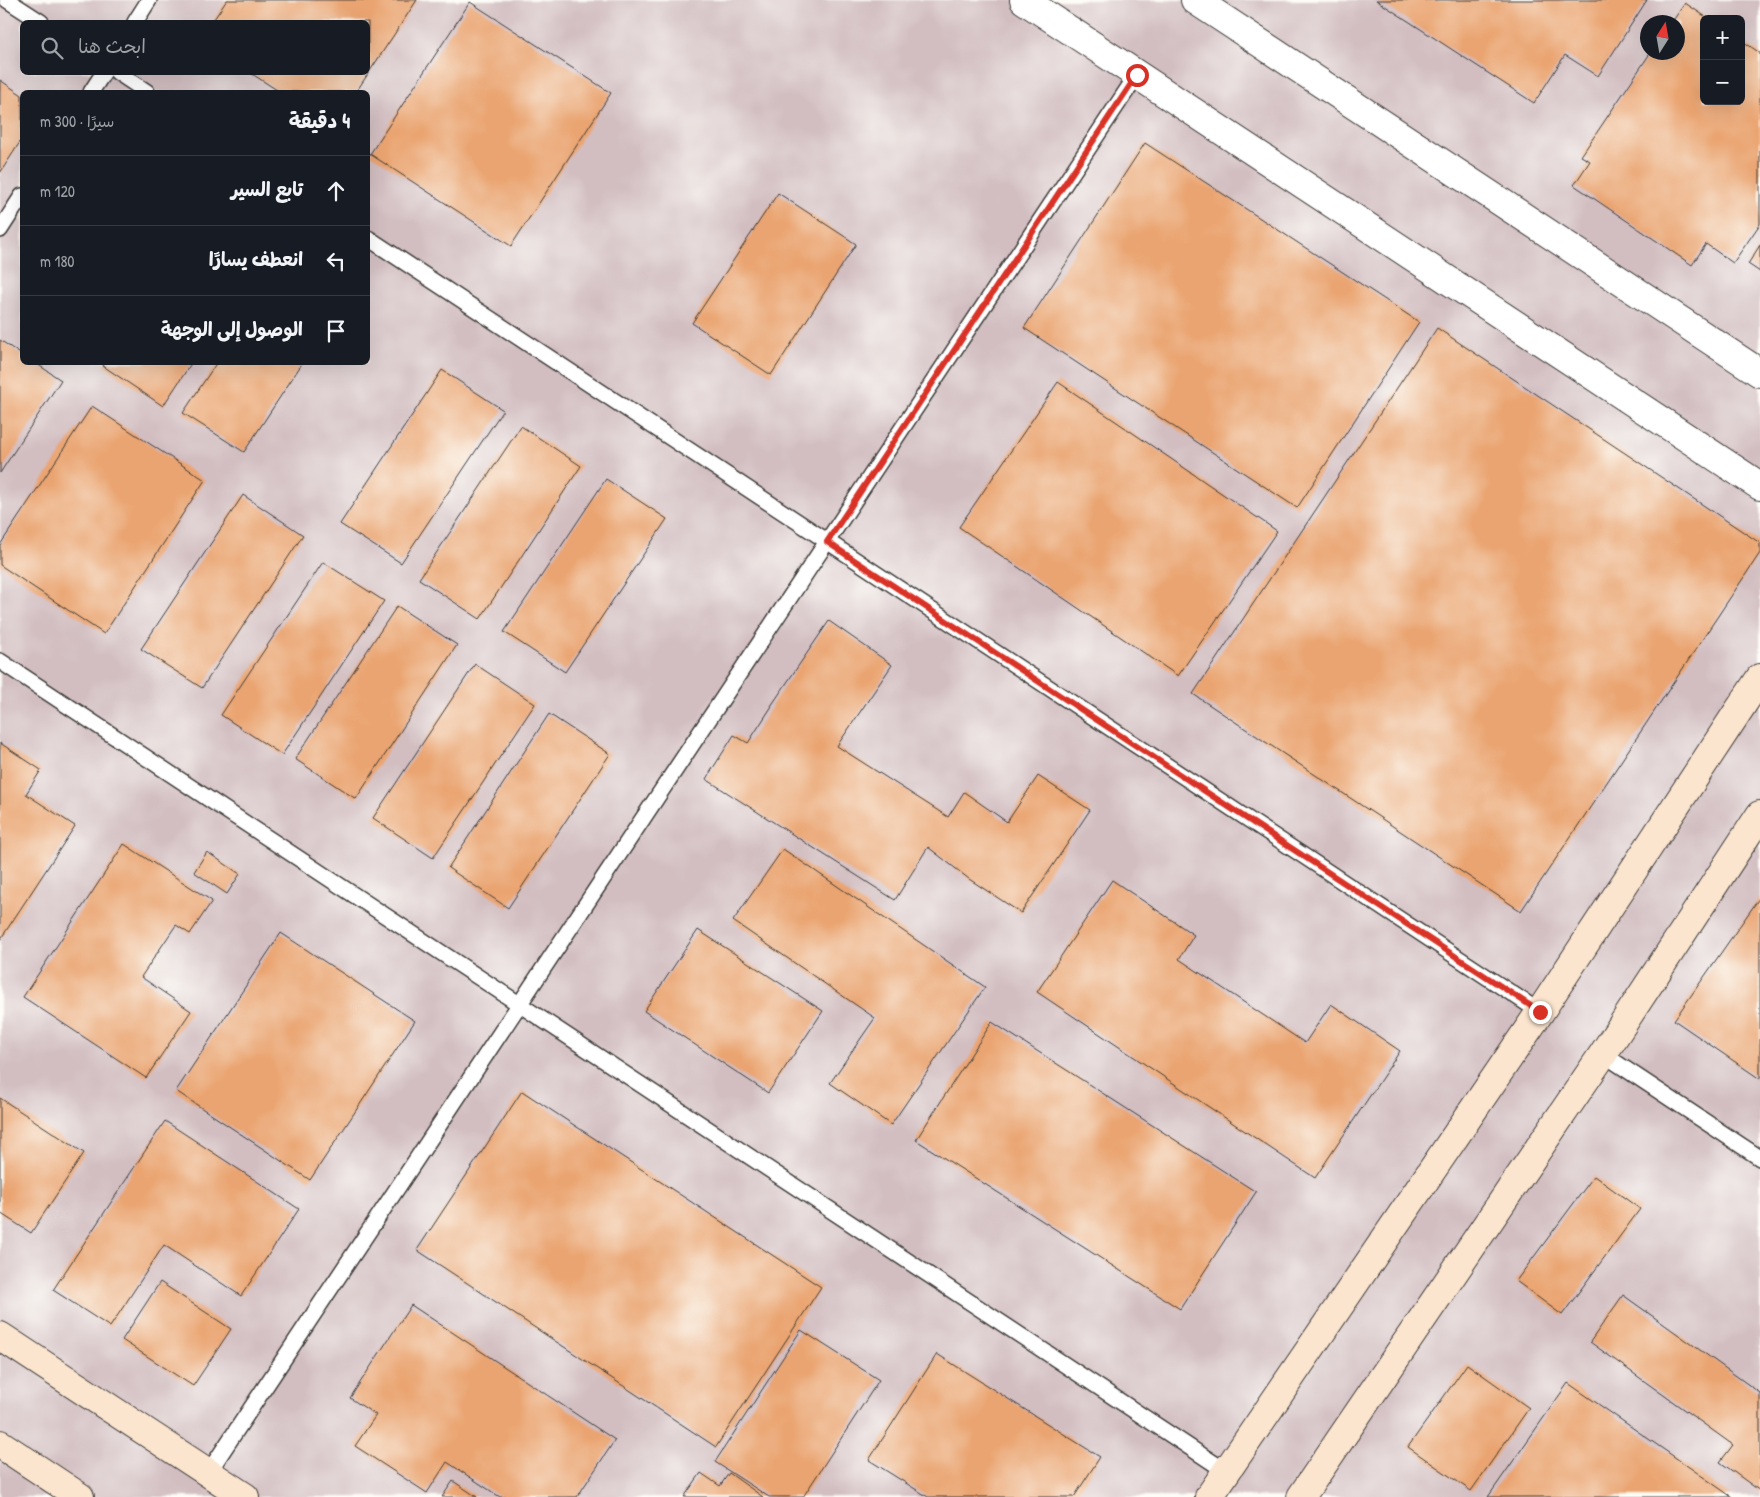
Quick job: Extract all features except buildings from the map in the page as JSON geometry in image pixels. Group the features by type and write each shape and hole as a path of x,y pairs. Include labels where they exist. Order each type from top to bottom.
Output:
{"street":[{"path":"1024,0 1760,486"},
{"path":"1195,0 1760,373"},
{"path":"1209,1497 1540,1012 1760,678"},
{"path":"1301,1497 1603,1054 1760,815"},
{"path":"0,1336 245,1497"},
{"path":"0,1444 80,1497"}],"lane":[{"path":"7,0 38,20"},
{"path":"136,20 149,0"},
{"path":"92,90 102,75"},
{"path":"122,75 144,90"},
{"path":"208,1473 1137,75"},
{"path":"0,230 20,199"},
{"path":"370,239 1540,1012"},
{"path":"0,661 1227,1472"},
{"path":"1603,1054 1760,1158"}],"shaded area":[{"path":"0,0 1760,0 1760,1497 0,1497"}],"route":[{"path":"1137,75 827,542 1540,1012"}]}
